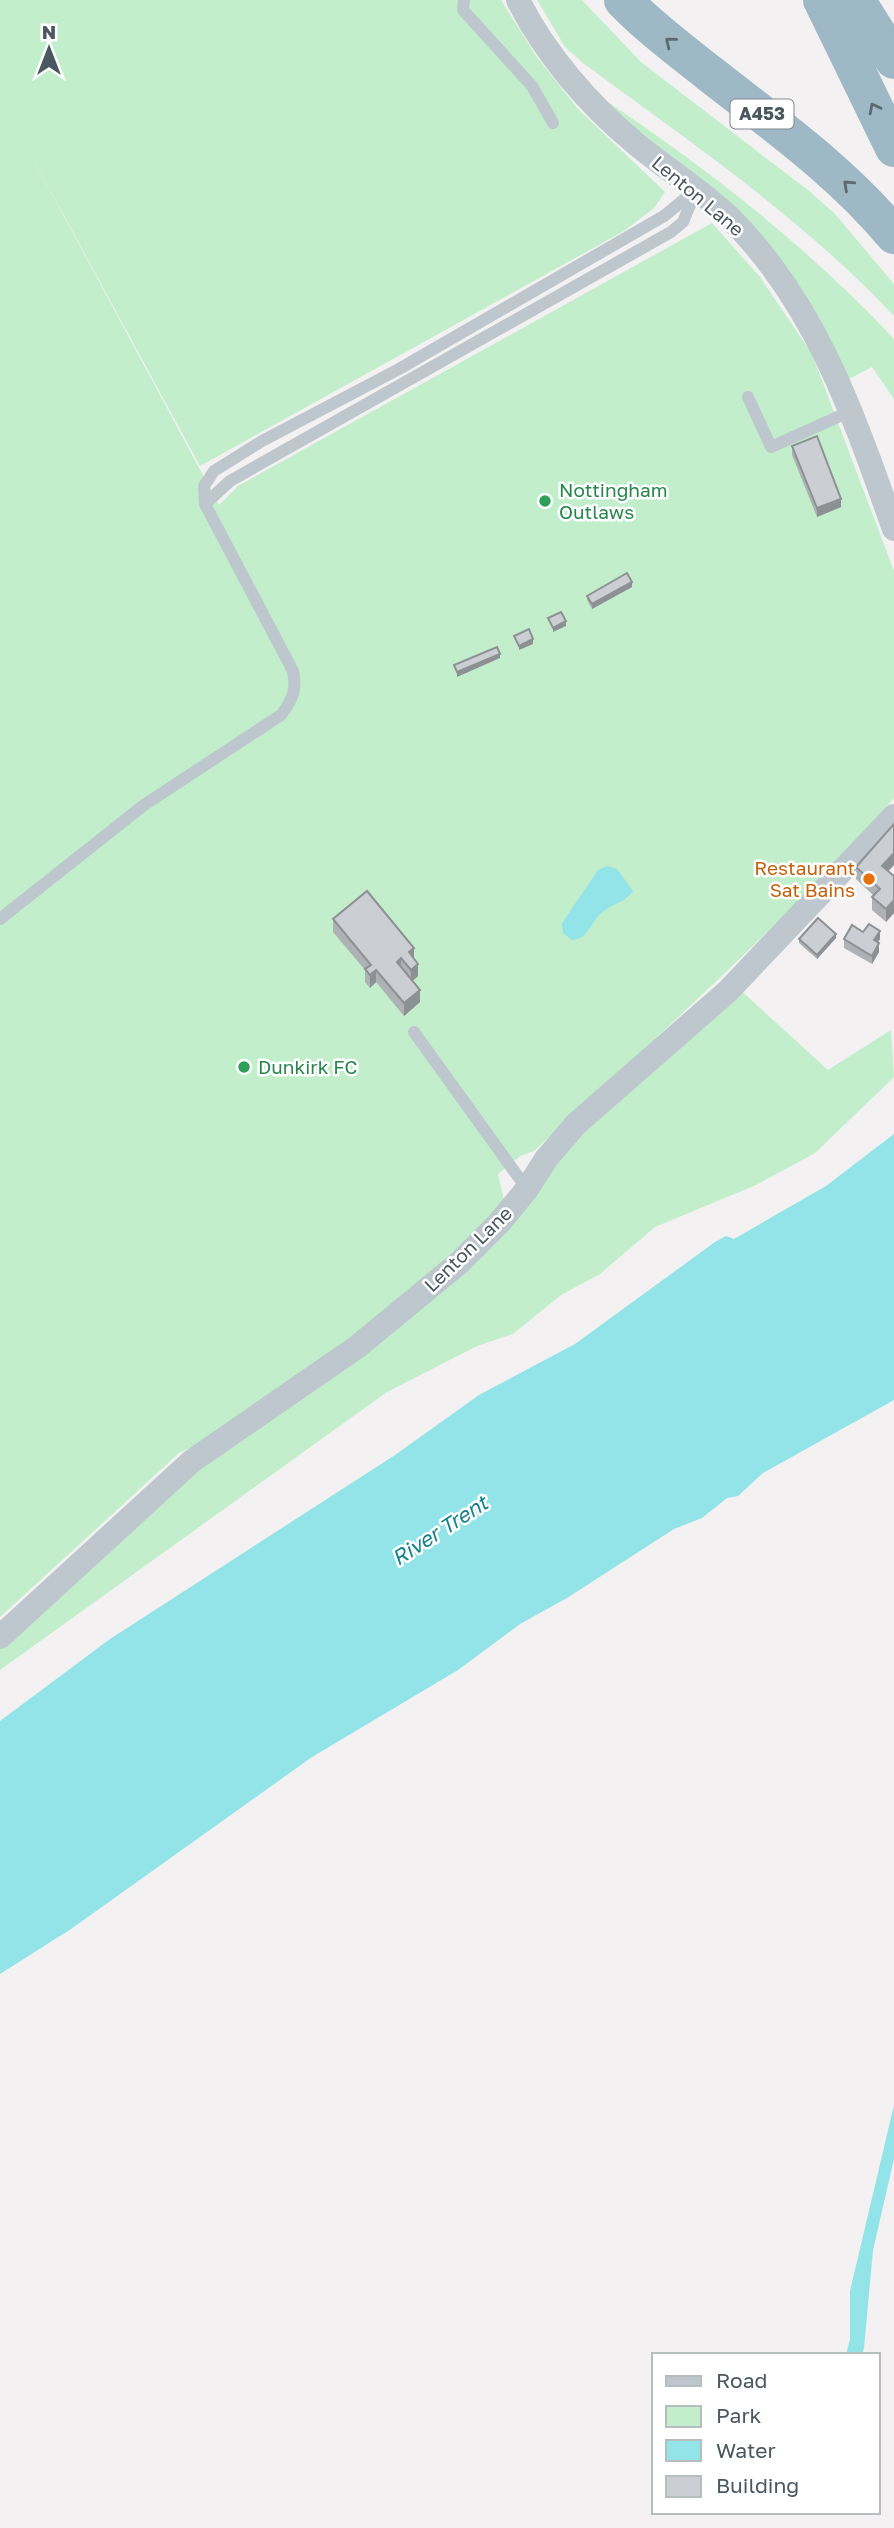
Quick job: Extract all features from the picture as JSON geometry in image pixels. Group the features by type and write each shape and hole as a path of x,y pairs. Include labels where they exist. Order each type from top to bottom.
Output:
{"highway":[{"name":"A453","path":"623,0 664,37 829,167 867,203 894,235"},
{"path":"810,0 853,68"},
{"path":"822,0 894,148"},
{"path":"856,0 894,60"}],"street":[{"name":"Lenton Lane","path":"518,0 564,70 606,117 729,217 779,273 811,324 851,411 894,529"},
{"name":"Lenton Lane","path":"0,1637 192,1461 357,1347 459,1263 527,1189 546,1159 576,1124 728,991 894,816"}],"lane":[{"path":"464,0 463,10 524,76 553,123"},
{"path":"205,504 230,481 671,232 683,222 696,189"},
{"path":"0,919 144,805 281,715 293,698 296,685 293,671 205,504 205,486 214,471 262,441 399,369 664,216 696,189"},
{"path":"748,397 771,447 851,411"},
{"path":"414,1032 527,1189"}],"green space":[{"path":"0,0 501,0 536,56 578,109 665,192 654,208 624,231 200,466 23,140 219,505 238,486 712,223 760,277 812,354 894,571 894,798 808,891 719,979 534,1151 520,1156 498,1174 504,1200 472,1236 437,1269 400,1301 322,1359 203,1442 179,1453 0,1617"},
{"path":"537,0 582,0 641,62 835,214 894,284 894,316 821,246 744,182 583,63 565,47"},
{"path":"587,88 748,204 859,303 894,339 894,399 872,367 847,380 807,305"},
{"path":"737,987 828,1070 891,1030 894,1077 815,1153 756,1185 655,1227 600,1274 561,1295 513,1334 477,1346 387,1392 0,1670 0,1646 203,1464 372,1345 573,1142"}],"water":[{"path":"607,866 617,869 633,891 600,914 582,937 572,940 563,933 562,923 598,870"},
{"name":"River Trent","path":"894,1134 894,1400 763,1473 738,1496 727,1498 702,1518 674,1529 567,1598 520,1624 458,1670 312,1757 71,1929 0,1974 0,1721 110,1639 395,1455 479,1395 575,1344 715,1242 726,1236 734,1239 826,1186"},
{"path":"894,2105 894,2159 873,2250 863,2353 846,2353 850,2339 850,2291"}],"building":[{"path":"817,436 841,499 817,508 792,446"},
{"path":"627,573 632,582 592,604 587,596"},
{"path":"561,612 566,621 553,628 548,618"},
{"path":"529,629 533,639 519,646 514,636"},
{"path":"497,647 500,654 457,672 454,665"},
{"name":"Restaurant Sat Bains","path":"894,824 894,853 882,866 894,876 894,900 886,909 872,897 880,889 856,867"},
{"path":"367,891 414,948 409,952 418,964 411,970 401,958 397,962 420,990 404,1003 376,970 370,975 365,969 371,965 333,919"},
{"path":"818,918 836,934 817,955 799,939"},
{"path":"869,924 880,931 874,940 879,943 872,956 844,939 852,925 863,932"}],"place":[{"name":"Nottingham Outlaws","path":"545,501"},
{"name":"Restaurant Sat Bains","path":"869,879"},
{"name":"Dunkirk FC","path":"244,1067"}]}
